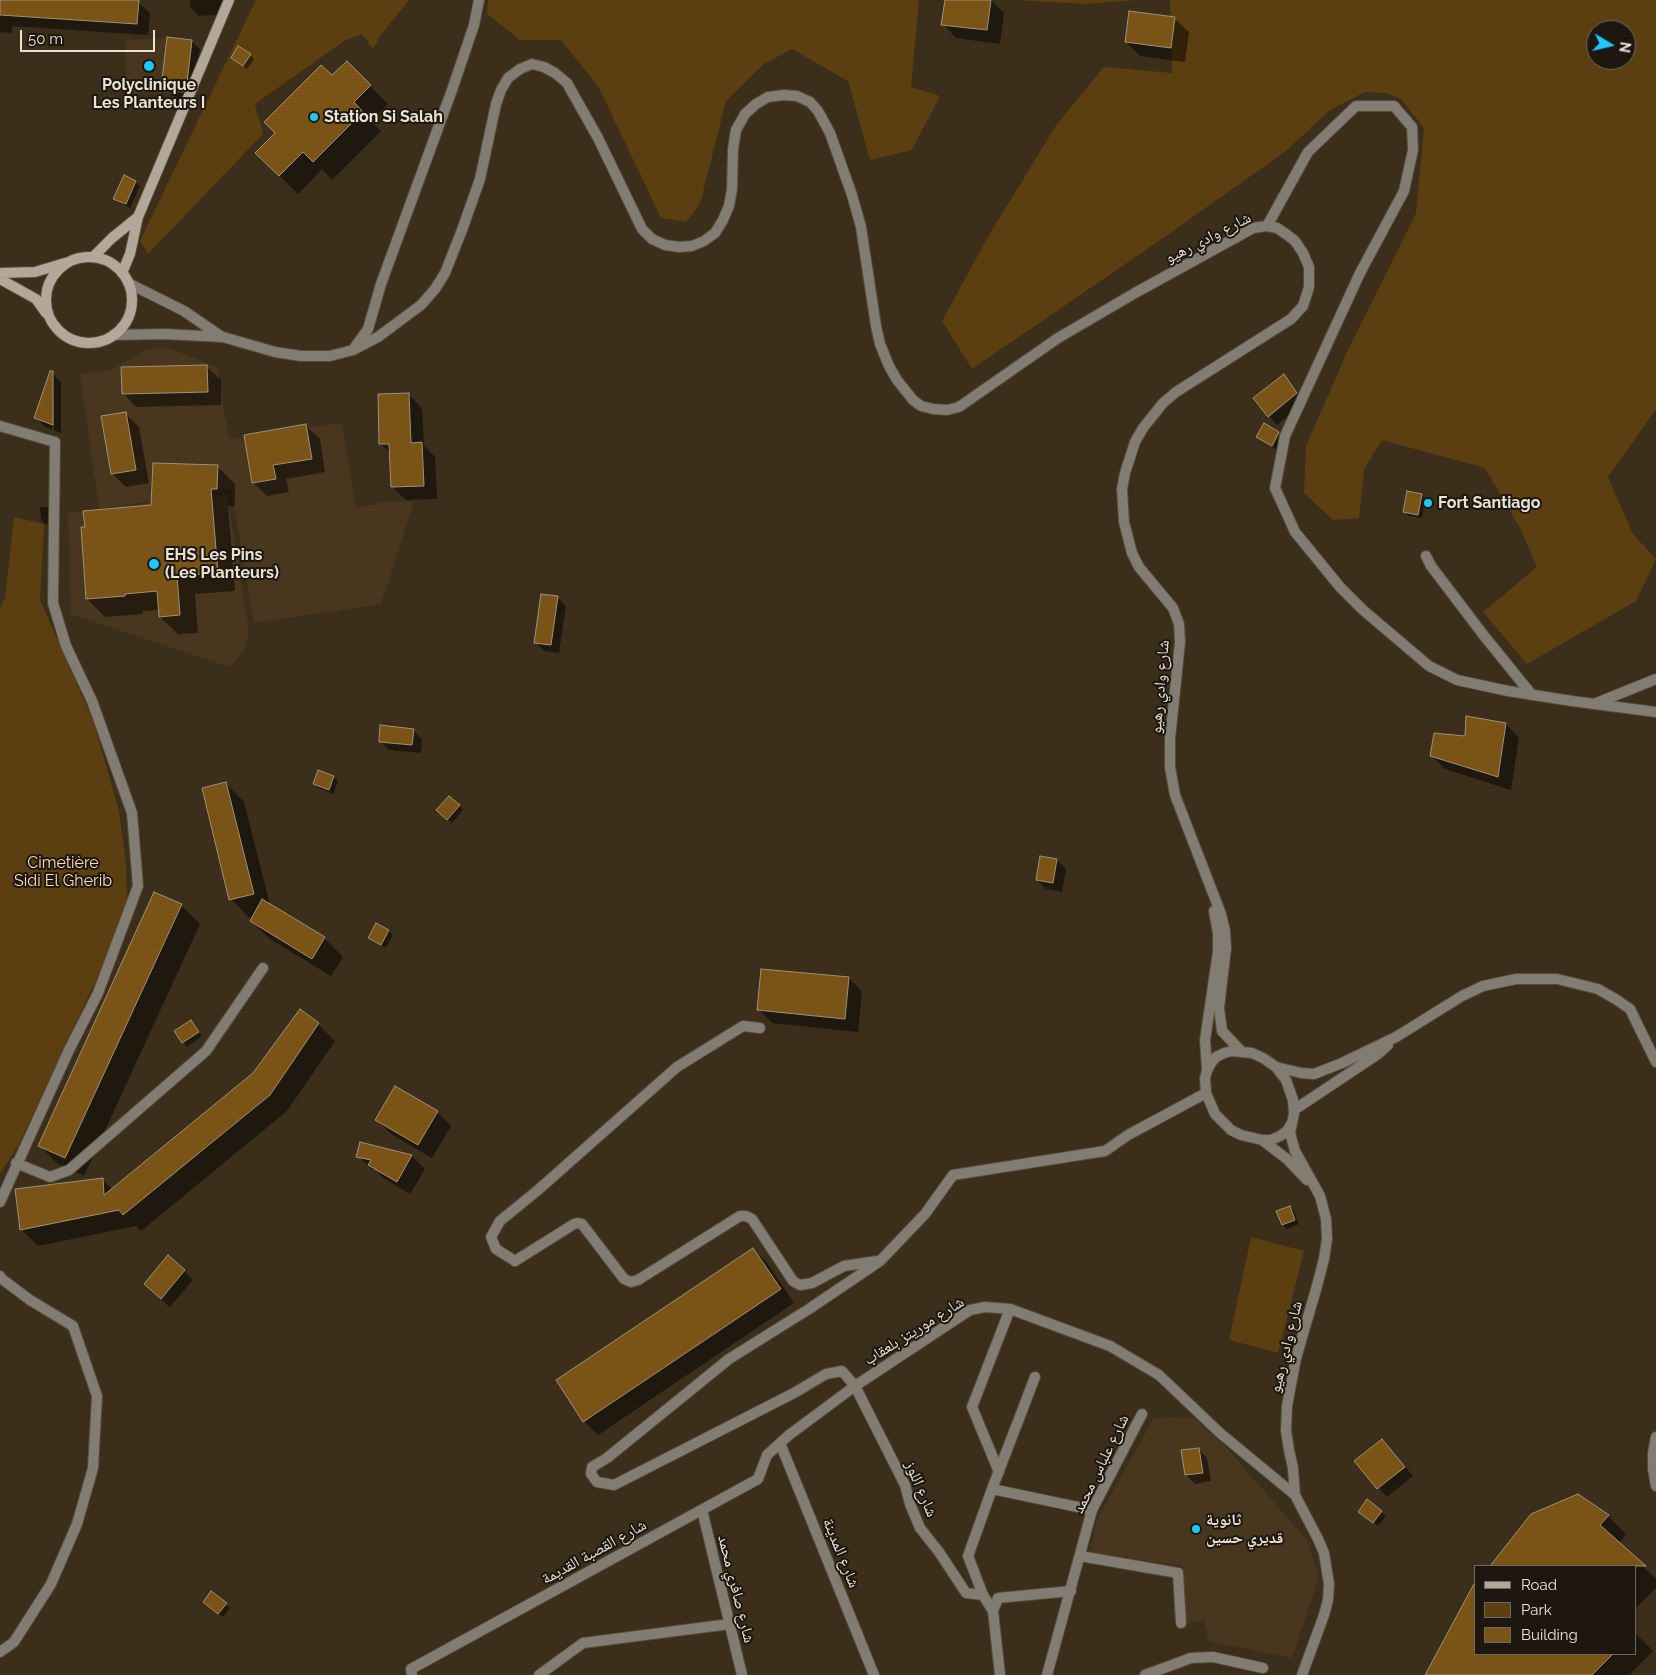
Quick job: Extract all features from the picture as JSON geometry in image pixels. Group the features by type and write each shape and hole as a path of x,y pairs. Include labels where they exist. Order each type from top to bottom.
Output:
{"main road":[{"path":"122,273 130,254 138,217 229,0"},
{"path":"93,257 112,238 138,217"},
{"path":"0,273 35,272 80,258 93,257 114,265 122,273 132,294 132,306 122,327 113,335 100,341 86,343 72,339 60,331 36,299 0,279"},
{"path":"51,319 47,307 50,281 58,270 68,262"}],"street":[{"path":"113,335 164,334 223,337 275,352 301,356 330,356 353,350 362,340 368,329 382,284 474,25 479,0"},
{"name":"شارع وادي رهيو","path":"353,350 378,337 402,321 421,305 435,289 445,273 480,179 496,104 501,90 508,78 520,69 532,64 544,66 556,73 567,83 598,138 642,228 652,239 665,245 678,247 692,246 704,241 714,233 723,220 729,206 732,189 733,149 736,130 745,114 756,104 768,97 797,96 810,102 818,111 830,133 852,194 861,227 880,344 897,380 913,400 921,406 933,409 947,410 959,407 1058,338 1134,293 1253,228 1267,226 1277,228 1295,240 1309,267 1310,280 1303,306 1291,319 1176,392 1163,403 1143,428 1135,442 1124,473 1122,489 1124,522 1132,553 1139,567 1173,608 1179,624 1180,642 1170,739 1170,767 1178,801 1221,914 1226,939 1219,1008 1220,1024 1222,1031 1241,1051"},
{"path":"1267,226 1308,152 1356,106 1394,106 1412,127 1413,150 1404,191 1360,273 1285,436 1275,488 1295,532 1340,587 1363,610 1429,666 1457,680 1532,695 1656,712"},
{"path":"128,283 184,311 223,337"},
{"path":"0,426 55,442 53,603 66,646 92,701 132,813 138,886 98,993 16,1163 0,1202"},
{"path":"1426,556 1431,566 1485,637 1532,695"},
{"path":"1594,704 1656,679"},
{"name":"شارع وادي رهيو","path":"1206,1093 1205,1040 1217,962 1218,942 1211,888"},
{"path":"16,1163 50,1177 69,1170 206,1051 263,968"},
{"path":"1207,1071 1216,1057 1224,1052 1241,1051 1263,1058 1276,1067 1314,1074 1396,1037 1462,996 1483,986 1516,979 1557,979 1598,989 1630,1009 1656,1062"},
{"path":"760,1028 743,1026 677,1067 538,1190 500,1220 491,1236 496,1249 516,1262 578,1223 582,1224 624,1279 631,1282 638,1280 740,1216 746,1216 752,1219 793,1281 800,1285 812,1283 844,1266 880,1261"},
{"path":"854,1386 842,1371 826,1374 614,1485 597,1482 591,1474 592,1467 607,1458 729,1358 809,1309 880,1261 925,1214 953,1175 1105,1151 1128,1135 1206,1093 1215,1114 1231,1130 1251,1139 1271,1140 1287,1131 1292,1123 1294,1112 1378,1054 1396,1037"},
{"name":"شارع وادي رهيو","path":"1276,1067 1286,1080 1290,1090 1294,1112 1290,1133 1295,1151 1320,1196 1326,1219 1327,1239 1324,1259 1296,1358 1287,1406 1286,1432 1293,1468 1295,1495 1324,1553 1329,1584 1328,1600 1324,1615 1302,1675"},
{"name":"شارع وادي رهيو","path":"1262,1140 1287,1159 1320,1196"},
{"path":"0,1276 2,1280 30,1300 73,1326 97,1396 92,1468 77,1524 51,1584 14,1642 0,1652"},
{"name":"شارع موريتز بلعقاب","path":"780,1443 854,1386 970,1310 985,1307 1010,1309 1110,1346 1159,1375 1220,1433 1295,1495"},
{"path":"999,1472 972,1407 1010,1309"},
{"path":"1000,1675 993,1611 983,1595 968,1556 1035,1378"},
{"name":"شارع اللوز","path":"854,1386 905,1485 910,1504 920,1528 939,1552 966,1593 983,1595"},
{"name":"شارع علباس محمد","path":"1047,1675 1092,1510 1142,1414"},
{"path":"1656,1437 1653,1469 1656,1486"},
{"name":"شارع القصبة القديمة","path":"412,1675 411,1669 758,1479 767,1455 780,1443"},
{"name":"شارع المدينة","path":"780,1443 874,1675"},
{"path":"992,1489 1092,1510"},
{"name":"شارع صافري محمد","path":"702,1510 742,1675"},
{"path":"1080,1556 1178,1573 1181,1623"},
{"path":"993,1611 998,1598 1071,1591"},
{"path":"539,1675 583,1643 730,1624"},
{"path":"1145,1675 1191,1658 1213,1657 1263,1668"}],"shaded area":[{"name":"Polyclinique Les Planteurs I","path":"173,38 174,93 126,94 125,40"},
{"path":"166,347 217,367 229,439 342,423 356,508 390,501 414,502 381,604 254,623 231,489 99,509 80,374 112,370 145,350"},
{"name":"EHS Les Pins (Les Planteurs)","path":"227,494 249,632 245,650 230,667 71,614 68,513"},
{"name":"ثانوية قديري حسين","path":"1193,1417 1225,1446 1306,1539 1319,1577 1292,1658 1208,1641 1205,1620 1187,1624 1183,1566 1090,1552 1097,1519 1154,1418"}],"green space":[{"path":"256,0 409,0 380,36 373,49 362,34 344,41 255,104 263,134 148,254 140,241"},
{"path":"488,0 919,0 911,87 940,96 912,150 870,160 848,81 792,49 764,64 726,101 700,204 686,222 661,218 598,86 561,40 520,40 487,14"},
{"path":"1014,0 1137,0 1085,4"},
{"path":"1170,0 1656,0 1656,409 1608,477 1633,534 1656,559 1636,601 1527,664 1483,612 1537,567 1521,530 1485,468 1382,440 1364,469 1359,518 1333,520 1304,493 1306,446 1347,352 1416,213 1424,128 1401,99 1386,93 1365,92 1330,110 1286,151 1159,241 972,369 942,321 989,235 1057,124 1104,67 1172,73"},
{"name":"Cimetière Sidi El Gherib","path":"14,517 44,524 40,600 94,723 119,811 126,865 127,903 119,931 18,1146 0,1174 0,608 5,598"},
{"path":"1251,1237 1304,1251 1278,1353 1229,1340"}],"building":[{"path":"0,0 139,0 137,24 0,15"},
{"path":"945,0 991,0 987,30 941,25"},
{"path":"1129,11 1175,17 1171,48 1125,42"},
{"path":"167,37 192,40 187,83 184,83 183,92 169,91 169,81 162,80"},
{"path":"238,46 251,54 243,66 231,58"},
{"name":"Station Si Salah","path":"347,61 371,85 354,102 363,112 313,162 303,152 279,176 255,153 275,133 264,122 321,65 332,75"},
{"path":"124,175 136,181 126,204 113,199"},
{"path":"207,365 208,392 122,394 121,367"},
{"path":"50,371 53,371 53,425 34,418"},
{"path":"1284,374 1297,393 1268,417 1253,398"},
{"path":"409,393 411,443 422,442 424,486 391,487 389,444 379,444 378,394"},
{"path":"126,412 136,470 111,474 101,416"},
{"path":"1264,423 1279,432 1272,446 1256,437"},
{"path":"306,424 312,459 273,465 276,479 252,483 244,435"},
{"path":"153,463 218,465 217,489 211,489 218,573 177,576 180,615 159,617 157,591 86,599 81,527 85,527 83,511 151,505"},
{"path":"1407,491 1422,494 1418,515 1403,512"},
{"path":"541,594 558,596 551,645 534,643"},
{"path":"1466,716 1506,723 1498,777 1430,756 1434,733 1465,736"},
{"path":"380,725 414,729 412,745 379,742"},
{"path":"318,770 334,776 329,790 313,784"},
{"path":"226,782 254,894 229,900 202,788"},
{"path":"449,796 460,805 447,820 436,810"},
{"path":"1040,856 1057,859 1053,883 1036,880"},
{"path":"154,892 182,904 65,1158 38,1146"},
{"path":"262,899 325,937 312,959 250,921"},
{"path":"376,923 389,930 381,945 368,938"},
{"path":"761,969 849,977 845,1019 757,1010"},
{"path":"300,1009 319,1023 270,1095 123,1215 119,1210 20,1230 15,1189 103,1178 104,1195 253,1073"},
{"path":"191,1020 199,1032 182,1043 174,1031"},
{"path":"395,1086 438,1111 418,1145 375,1120"},
{"path":"360,1142 412,1155 397,1182 368,1165 371,1160 356,1157"},
{"path":"1290,1206 1295,1220 1282,1225 1276,1211"},
{"path":"753,1248 781,1289 583,1422 556,1380"},
{"path":"168,1255 185,1270 161,1299 144,1284"},
{"path":"1382,1439 1405,1467 1377,1489 1354,1461"},
{"path":"1199,1448 1203,1473 1185,1475 1181,1450"},
{"path":"1578,1494 1609,1515 1600,1525 1646,1566 1491,1565 1531,1514"},
{"path":"1367,1499 1382,1511 1373,1523 1358,1512"},
{"path":"1474,1584 1474,1655 1612,1655 1592,1675 1425,1675"},
{"path":"211,1591 227,1603 218,1614 203,1602"}],"place":[{"name":"Polyclinique Les Planteurs I","path":"149,66"},
{"name":"Station Si Salah","path":"314,117"},
{"name":"Fort Santiago","path":"1428,503"},
{"name":"EHS Les Pins (Les Planteurs)","path":"154,564"},
{"name":"ثانوية قديري حسين","path":"1196,1529"}]}
